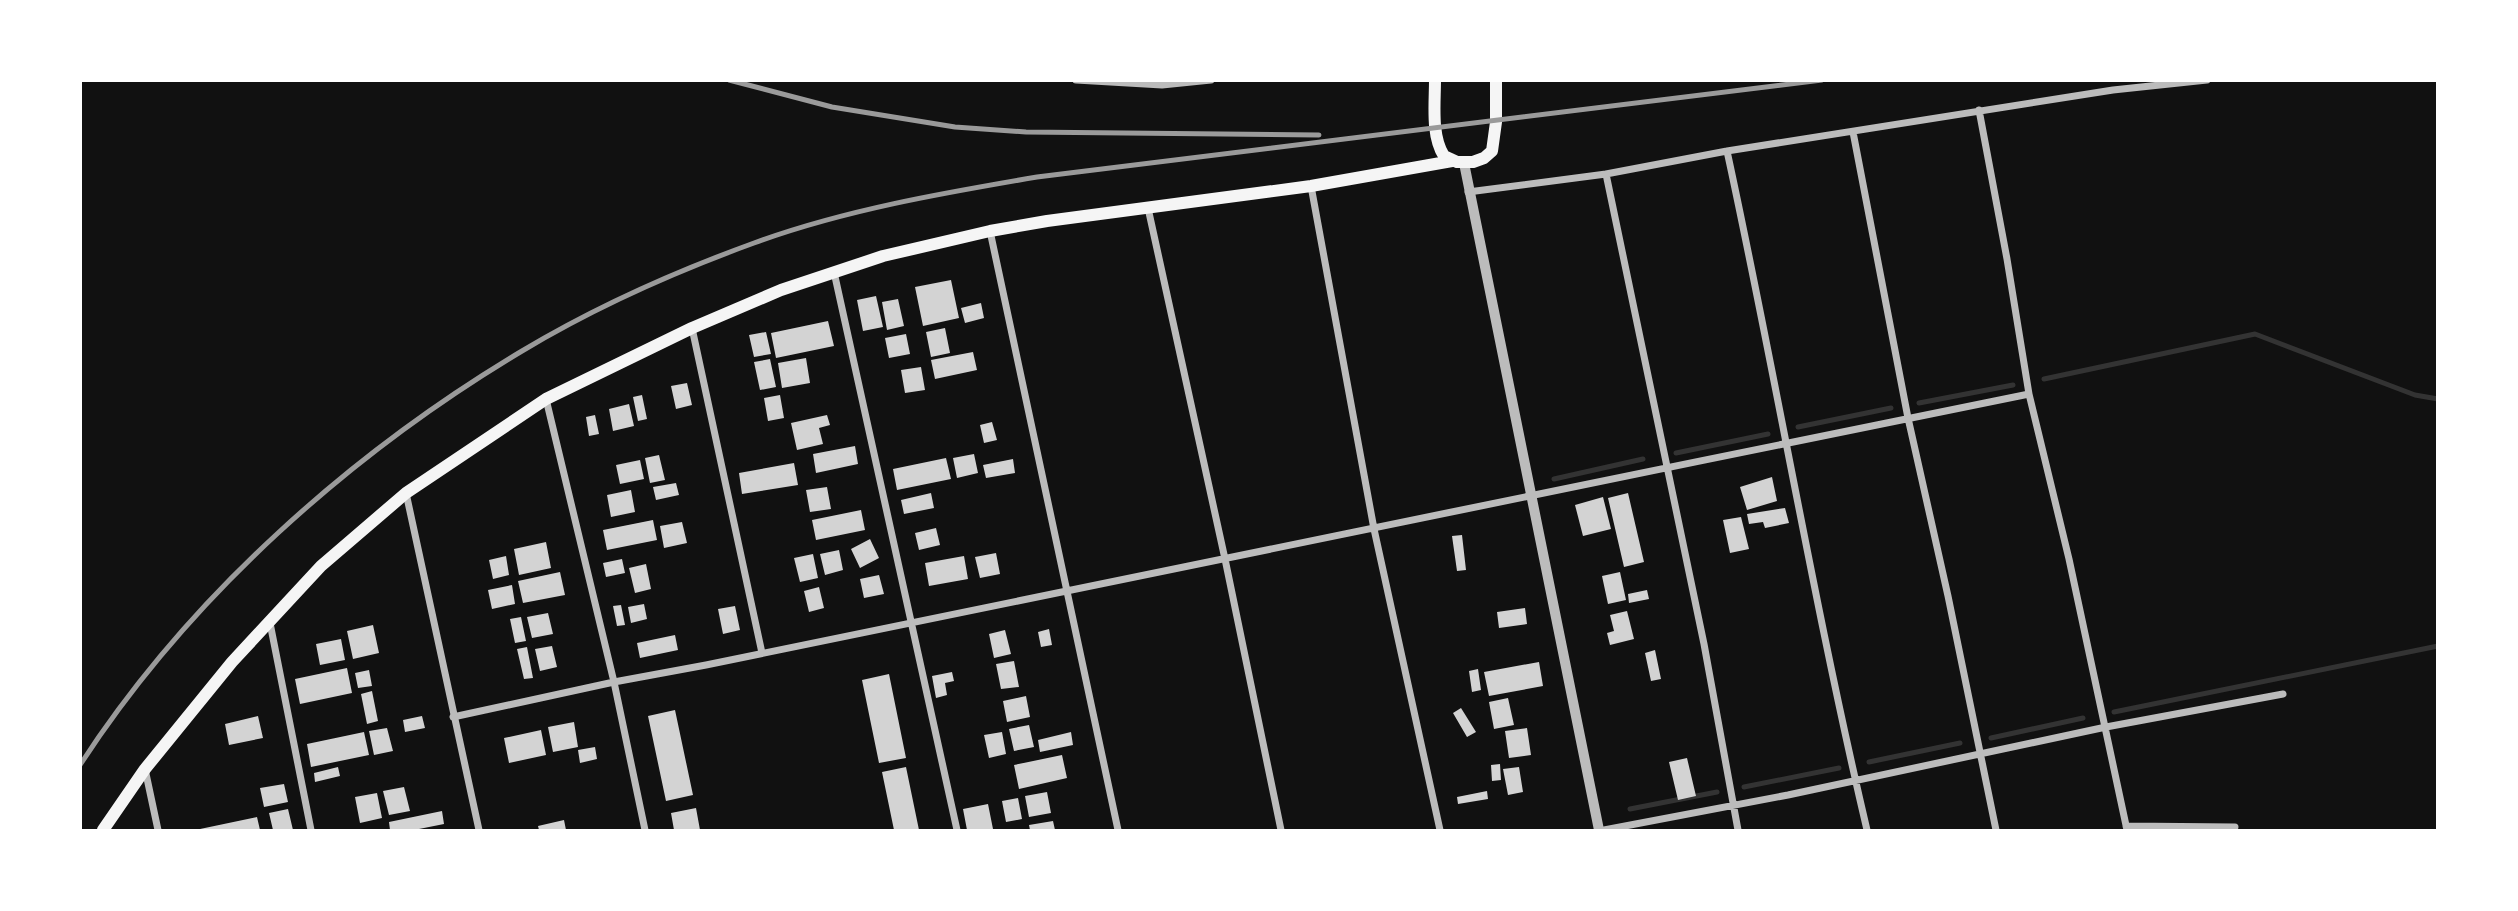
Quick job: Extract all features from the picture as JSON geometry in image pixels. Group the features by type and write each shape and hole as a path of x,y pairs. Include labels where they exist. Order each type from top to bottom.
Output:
{"main road":[{"path":"1435,80 1439,149 1444,156 1458,162"},
{"path":"103,831 145,769 232,662 321,566 406,493 546,400 692,328 781,290 883,256 990,231 1311,186 1484,158 1492,151 1496,122 1496,80"}],"street":[{"path":"1076,80 1162,85 1211,80"},
{"path":"1468,192 1606,174 1727,151 1979,110 2113,90 2207,80"},
{"path":"1979,110 2029,394 2069,559 2126,828 2235,827"},
{"path":"1853,132 1908,418 1996,831"},
{"path":"1727,151 1762,310 1786,443 1867,831"},
{"path":"1458,162 1468,192 1601,831 2106,727 2283,694"},
{"path":"1606,174 1665,468 1704,644 1738,831"},
{"path":"1311,186 1374,528 1440,831"},
{"path":"1148,208 1281,831"},
{"path":"990,231 1118,831"},
{"path":"834,272 957,831"},
{"path":"692,328 762,653"},
{"path":"453,717 1531,496 1587,482 2029,394"},
{"path":"546,400 614,682 645,831"},
{"path":"406,493 479,831"},
{"path":"270,622 312,831"},
{"path":"145,769 158,831"}],"building":[{"path":"951,280 959,318 923,326 915,287"},
{"path":"876,296 883,327 863,331 857,300"},
{"path":"898,299 904,326 887,330 882,302"},
{"path":"981,303 984,318 965,323 961,308"},
{"path":"828,321 834,346 776,358 771,333"},
{"path":"945,328 950,353 931,357 926,332"},
{"path":"766,332 771,354 754,357 749,335"},
{"path":"906,334 910,354 889,358 885,338"},
{"path":"973,352 977,370 935,379 931,360"},
{"path":"806,358 810,383 782,388 778,363"},
{"path":"770,359 776,387 760,390 754,362"},
{"path":"921,367 925,390 905,393 901,370"},
{"path":"687,383 692,405 676,409 671,386"},
{"path":"642,395 647,419 638,421 633,397"},
{"path":"780,395 784,418 768,421 764,398"},
{"path":"629,404 634,426 613,431 609,409"},
{"path":"595,415 599,434 589,436 586,417"},
{"path":"827,415 830,425 819,428 823,444 797,450 791,423"},
{"path":"992,422 997,440 984,443 980,425"},
{"path":"855,446 858,464 816,473 813,454"},
{"path":"974,454 978,473 957,478 953,458"},
{"path":"659,455 665,480 650,483 645,458"},
{"path":"946,458 951,479 897,490 893,469"},
{"path":"1013,459 1015,473 986,478 983,465"},
{"path":"640,460 644,479 620,484 616,465"},
{"path":"794,463 798,485 742,494 739,473"},
{"path":"1772,477 1777,501 1747,510 1740,487"},
{"path":"676,483 679,495 656,500 653,487"},
{"path":"827,487 831,509 810,512 806,490"},
{"path":"631,490 635,512 611,517 607,495"},
{"path":"931,493 934,508 904,514 901,500"},
{"path":"1628,493 1644,562 1624,567 1608,498"},
{"path":"1603,497 1611,529 1583,536 1575,505"},
{"path":"1785,508 1789,523 1765,528 1763,522 1749,524 1747,514"},
{"path":"861,510 865,530 816,540 812,520"},
{"path":"1741,517 1749,549 1730,553 1723,520"},
{"path":"653,520 657,540 607,550 603,530"},
{"path":"682,522 687,543 664,548 660,526"},
{"path":"936,528 940,545 919,550 915,533"},
{"path":"1462,535 1466,570 1457,571 1452,536"},
{"path":"870,539 879,558 860,568 851,549"},
{"path":"546,542 551,568 519,575 514,549"},
{"path":"839,550 843,570 825,575 820,554"},
{"path":"996,553 1000,574 980,578 975,557"},
{"path":"813,554 818,578 800,582 794,558"},
{"path":"506,556 509,575 493,579 489,560"},
{"path":"964,556 968,579 929,586 925,563"},
{"path":"622,559 625,573 606,577 603,563"},
{"path":"646,564 651,589 635,593 629,568"},
{"path":"560,572 565,595 523,603 518,581"},
{"path":"1620,572 1626,600 1608,604 1602,576"},
{"path":"879,575 884,594 864,598 860,579"},
{"path":"512,585 515,604 492,609 488,590"},
{"path":"819,587 824,608 809,612 804,591"},
{"path":"1647,590 1649,599 1629,603 1628,594"},
{"path":"644,604 647,619 631,623 628,607"},
{"path":"621,605 625,625 617,626 613,606"},
{"path":"735,606 740,630 723,634 718,609"},
{"path":"1525,608 1527,624 1499,628 1497,612"},
{"path":"1627,611 1634,639 1610,645 1607,633 1614,631 1610,615"},
{"path":"548,613 553,634 532,638 527,617"},
{"path":"521,617 526,641 515,643 510,619"},
{"path":"373,625 379,653 353,659 347,631"},
{"path":"1049,629 1052,645 1041,647 1038,632"},
{"path":"1005,630 1011,654 994,658 989,634"},
{"path":"675,635 678,650 640,658 637,643"},
{"path":"341,639 345,660 320,665 316,644"},
{"path":"552,646 557,667 540,671 535,649"},
{"path":"527,647 533,678 524,679 517,649"},
{"path":"1655,650 1661,679 1651,681 1645,653"},
{"path":"1014,661 1019,687 1001,689 996,664"},
{"path":"1539,662 1543,686 1489,696 1484,672"},
{"path":"347,668 352,693 300,704 295,679"},
{"path":"1478,669 1481,690 1472,692 1469,671"},
{"path":"369,670 372,686 358,688 355,673"},
{"path":"952,672 954,681 945,683 947,695 936,698 932,676"},
{"path":"889,674 906,758 879,763 862,680"},
{"path":"372,691 378,721 367,724 361,694"},
{"path":"1026,696 1030,717 1007,722 1003,701"},
{"path":"1508,698 1514,725 1494,729 1489,702"},
{"path":"1461,708 1476,732 1467,737 1453,713"},
{"path":"675,710 693,795 666,801 648,716"},
{"path":"258,716 263,738 229,745 225,724"},
{"path":"422,716 425,728 405,732 403,720"},
{"path":"574,722 578,747 553,752 548,727"},
{"path":"1029,725 1034,747 1014,751 1009,729"},
{"path":"387,728 393,751 374,755 369,731"},
{"path":"1527,728 1531,755 1509,758 1505,731"},
{"path":"541,730 546,755 509,763 504,738"},
{"path":"364,732 369,755 311,767 307,744"},
{"path":"1002,732 1006,754 989,758 984,735"},
{"path":"1071,732 1073,745 1040,752 1038,740"},
{"path":"595,747 597,759 580,763 578,750"},
{"path":"1062,755 1067,778 1019,789 1014,765"},
{"path":"1687,758 1696,796 1678,800 1669,762"},
{"path":"1500,764 1501,780 1492,781 1491,765"},
{"path":"338,767 340,776 315,782 314,773"},
{"path":"906,767 919,830 894,830 882,772"},
{"path":"1519,767 1523,792 1508,795 1503,769"},
{"path":"284,784 288,802 264,807 260,788"},
{"path":"404,787 410,811 389,815 383,791"},
{"path":"1487,791 1488,799 1458,804 1457,797"},
{"path":"1047,792 1051,813 1029,817 1025,796"},
{"path":"377,793 382,818 360,823 355,797"},
{"path":"1018,798 1022,819 1006,822 1002,801"},
{"path":"988,804 993,829 967,830 963,809"},
{"path":"696,808 700,830 674,830 671,813"},
{"path":"288,809 293,830 273,830 269,813"},
{"path":"442,811 444,824 414,830 390,830 389,822"},
{"path":"257,817 260,830 200,830 200,829"},
{"path":"564,820 566,830 539,830 538,826"},
{"path":"1053,821 1055,830 1030,830 1029,825"}],"waterway":[{"path":"2044,379 2255,334 2415,395 2438,399"},
{"path":"1919,403 2013,385"},
{"path":"1798,427 1891,408"},
{"path":"1676,453 1768,434"},
{"path":"1554,479 1643,459"},
{"path":"2114,712 2438,646"},
{"path":"1991,738 2083,718"},
{"path":"1869,762 1960,743"},
{"path":"1744,787 1839,768"},
{"path":"1630,809 1717,792"}],"railway":[{"path":"729,80 832,107 955,127 1026,132 1319,135"},
{"path":"80,765 123,703 171,644 223,587 278,533 396,435 458,391 549,335 665,278 725,254 788,231 858,212 1037,177 1822,80"}]}
